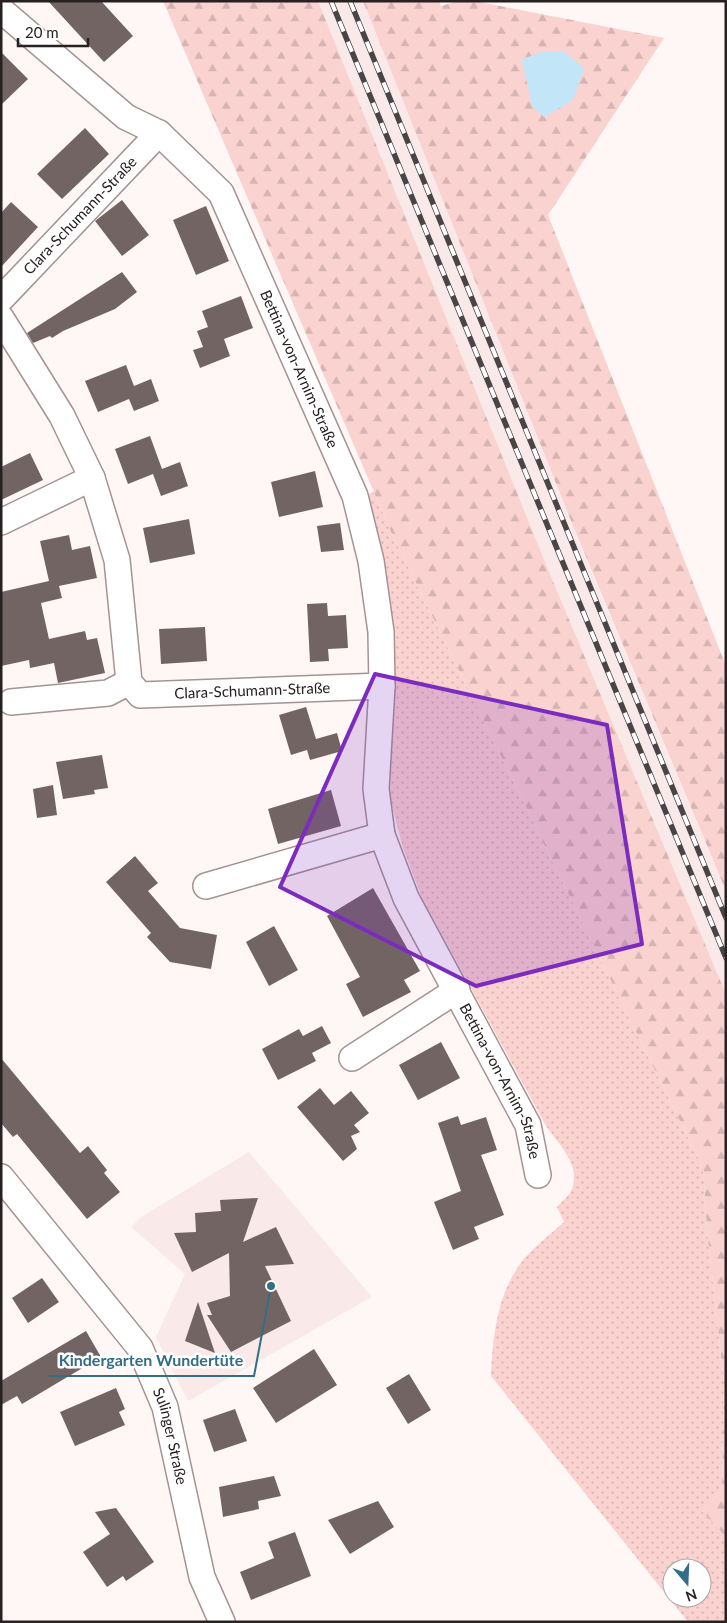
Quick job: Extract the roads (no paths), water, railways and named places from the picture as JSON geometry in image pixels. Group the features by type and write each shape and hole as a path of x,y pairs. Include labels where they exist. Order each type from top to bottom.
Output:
{"street":[{"name":"Bettina-von-Arnim-Straße","path":"1,10 126,117 159,133 222,193 355,496 371,561 381,632 382,686 376,788 382,835 406,898 528,1125 538,1175"},
{"name":"Clara-Schumann-Straße","path":"1,299 159,133"},
{"path":"1,318 62,416 92,478 117,560 129,682 108,693 11,702"},
{"path":"1,522 92,478"},
{"name":"Clara-Schumann-Straße","path":"129,682 140,695 382,686"},
{"path":"206,886 382,835"},
{"name":"Bettina-von-Arnim-Straße","path":"352,1058 456,990"},
{"name":"Sulinger Straße","path":"1,1177 140,1348 165,1407 202,1577 222,1622"}],"water":[{"path":"564,51 584,69 573,100 544,117 532,106 522,59 542,52"}],"railway":[{"path":"331,1 726,958"},
{"path":"350,1 726,918"}],"place":[{"name":"Kindergarten Wundertüte","path":"271,1286"}]}
